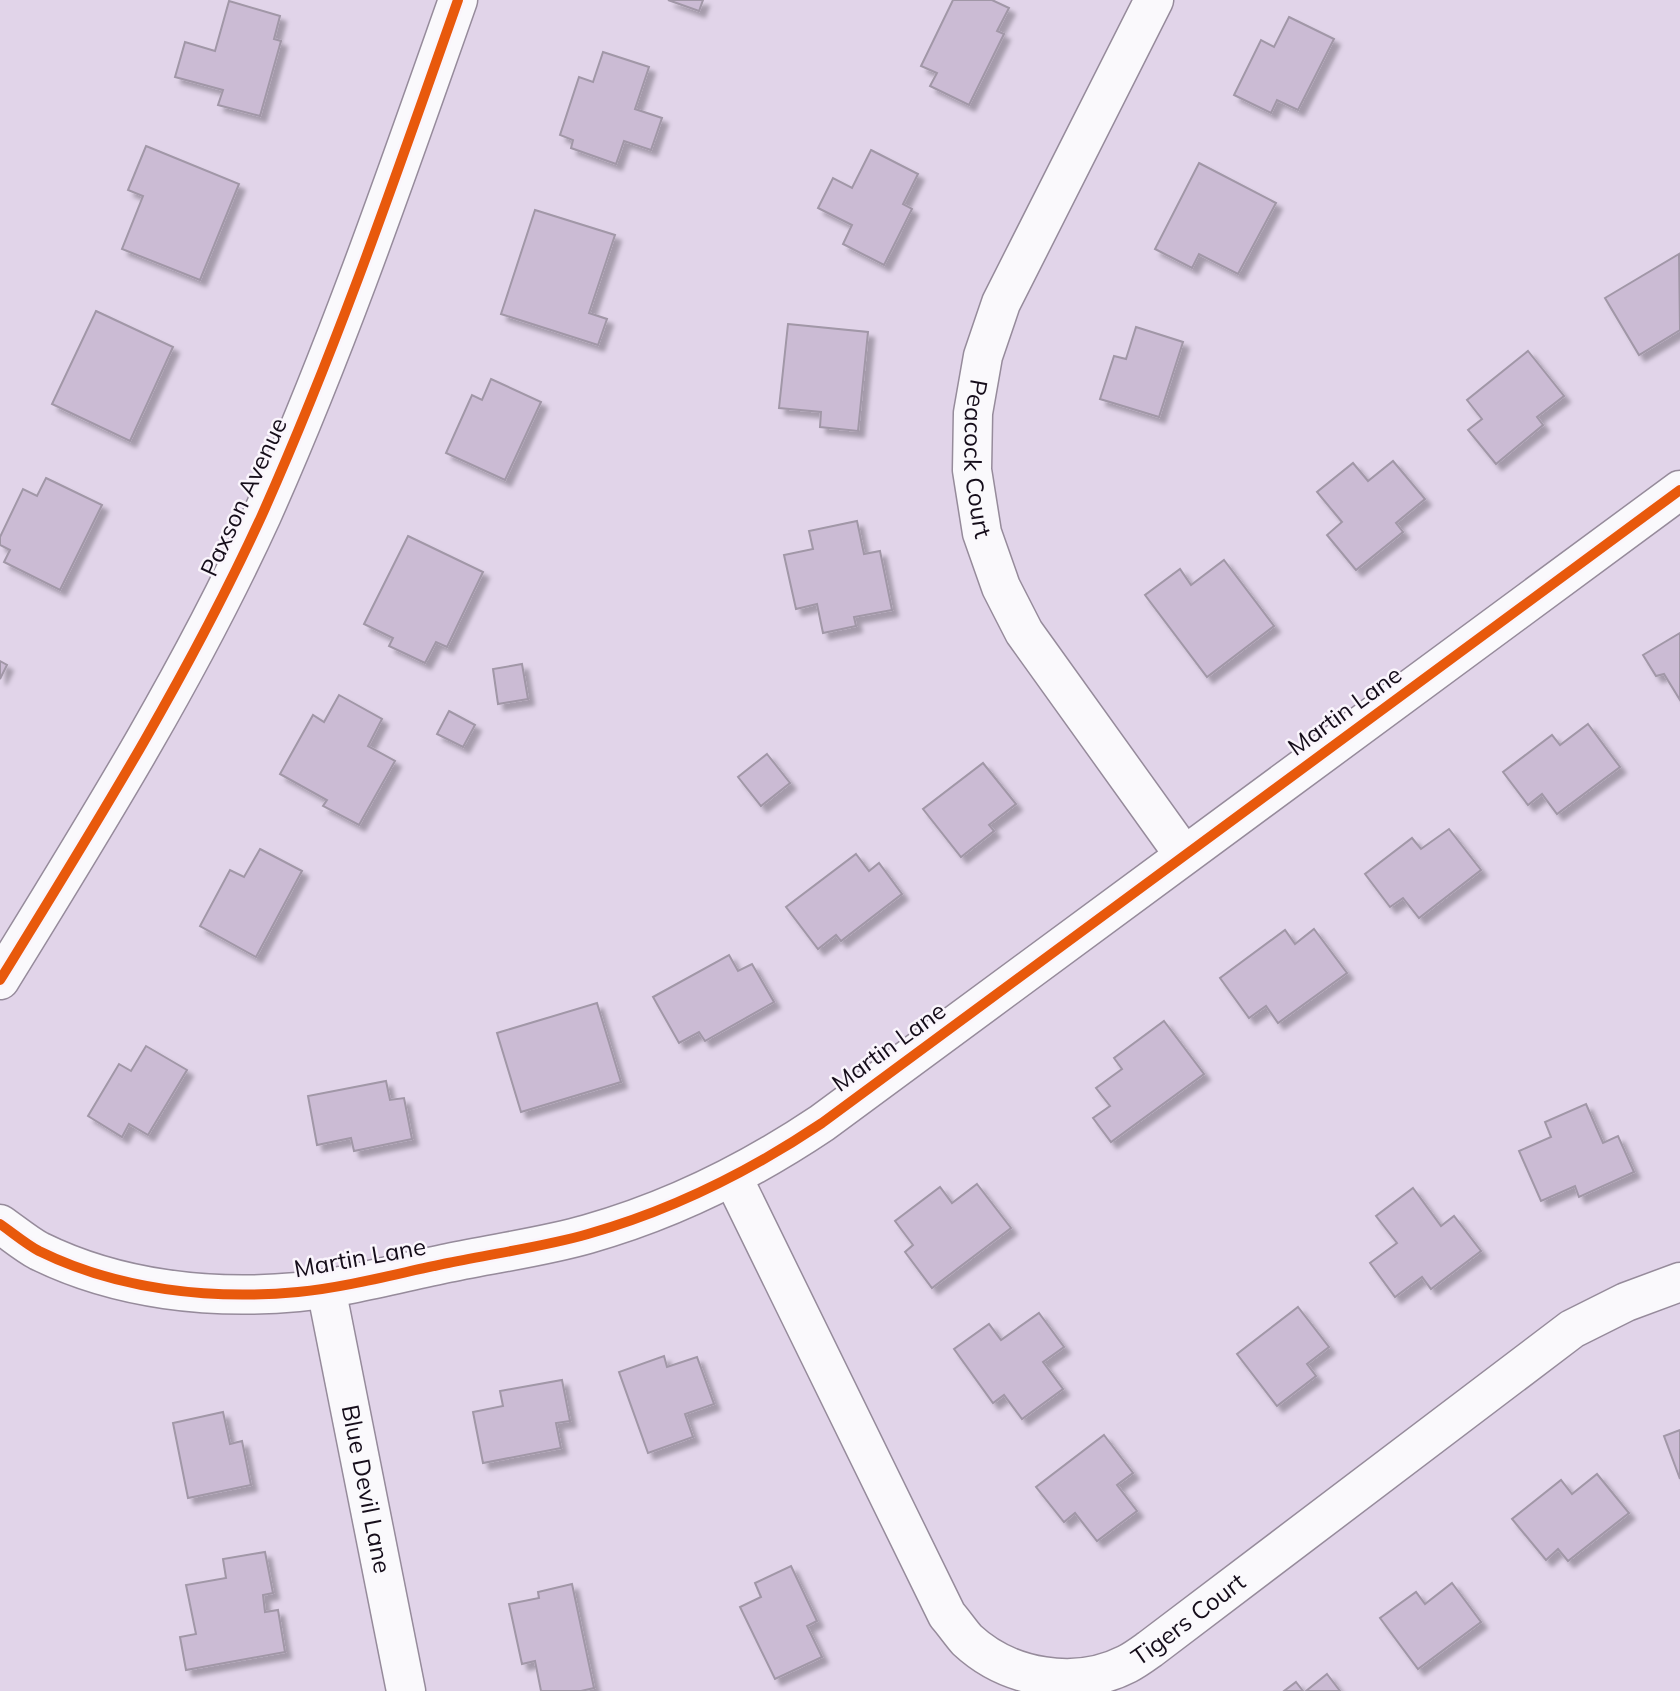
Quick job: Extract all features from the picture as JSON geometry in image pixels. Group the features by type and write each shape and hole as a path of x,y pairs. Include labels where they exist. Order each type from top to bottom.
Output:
{"street":[{"name":"Paxson Avenue","path":"0,981 107,807 174,688 261,517 331,354 458,0"},
{"name":"Peacock Court","path":"1154,0 1001,303 983,356 973,413 972,470 982,533 1001,587 1024,632 1184,855"},
{"name":"Martin Lane","path":"0,1224 38,1251 101,1275 165,1289 232,1296 326,1288 587,1234 667,1208 733,1178 822,1123 1680,490"},
{"name":"Tigers Court","path":"733,1178 947,1615 967,1639 996,1661 1030,1674 1064,1679 1098,1674 1127,1664 1572,1329 1626,1302 1680,1282"},
{"name":"Blue Devil Lane","path":"326,1288 406,1691"}],"building":[{"path":"668,0 703,0 699,11"},
{"path":"953,0 992,0 1009,8 997,31 1004,34 969,105 930,86 937,73 921,66"},
{"path":"229,1 280,16 274,39 281,41 260,116 218,105 223,90 175,77 185,42 215,51"},
{"path":"1289,17 1334,39 1298,110 1277,100 1271,113 1234,95 1261,40 1274,47"},
{"path":"603,52 649,67 635,109 662,118 651,150 624,141 616,164 571,148 573,140 560,135 579,77 593,82"},
{"path":"146,146 239,184 200,280 122,249 143,196 128,190"},
{"path":"871,150 918,174 903,204 912,209 884,265 843,244 852,225 818,208 833,178 852,188"},
{"path":"1199,163 1276,203 1238,274 1199,254 1192,268 1155,249"},
{"path":"535,210 615,235 589,313 607,319 598,345 501,314"},
{"path":"1679,254 1680,330 1639,355 1605,298"},
{"path":"96,311 173,347 130,441 52,404"},
{"path":"788,324 868,332 858,431 820,427 821,412 779,408"},
{"path":"1136,327 1183,342 1159,417 1100,399 1114,356 1126,359"},
{"path":"1528,351 1564,396 1537,417 1543,425 1496,464 1468,430 1482,419 1467,400"},
{"path":"491,379 541,402 505,480 446,453 472,395 482,400"},
{"path":"1393,461 1425,499 1396,523 1403,532 1356,570 1327,535 1342,522 1317,492 1353,463 1368,481"},
{"path":"46,478 102,505 60,590 4,562 10,550 0,545 0,537 23,489 37,496"},
{"path":"857,521 864,554 880,551 892,610 854,617 856,626 823,633 817,604 796,609 784,555 813,549 809,531"},
{"path":"408,536 483,572 447,647 436,642 425,663 389,646 393,638 364,624"},
{"path":"1224,560 1274,626 1207,677 1145,595 1180,569 1191,585"},
{"path":"1680,633 1680,700 1664,674 1656,676 1643,655"},
{"path":"0,661 7,665 0,679"},
{"path":"522,664 528,699 498,704 493,669"},
{"path":"339,695 382,719 368,746 395,761 359,825 323,806 327,800 280,774 313,715 324,722"},
{"path":"449,711 475,725 463,747 437,734"},
{"path":"1588,724 1620,767 1557,814 1542,794 1528,805 1503,772 1552,735 1560,745"},
{"path":"767,754 790,783 761,806 738,777"},
{"path":"983,763 1016,804 989,825 994,831 961,857 923,809"},
{"path":"1449,829 1481,870 1419,918 1403,898 1390,907 1365,874 1412,838 1421,849"},
{"path":"260,849 302,871 256,957 200,926 230,870 244,877"},
{"path":"856,854 869,871 879,863 902,894 841,941 836,935 818,949 786,907"},
{"path":"1314,929 1347,973 1278,1023 1266,1006 1249,1018 1220,978 1285,930 1295,944"},
{"path":"729,955 738,971 752,964 774,1002 705,1041 699,1032 679,1043 653,997"},
{"path":"597,1003 621,1082 521,1112 497,1033"},
{"path":"1164,1021 1204,1074 1111,1142 1093,1118 1110,1106 1096,1088 1122,1069 1114,1058"},
{"path":"146,1046 187,1070 148,1135 129,1124 122,1137 88,1116 119,1064 131,1071"},
{"path":"386,1081 390,1100 404,1098 412,1139 354,1151 351,1138 317,1145 308,1096"},
{"path":"1586,1104 1603,1143 1618,1136 1634,1172 1579,1197 1575,1186 1541,1201 1519,1151 1551,1137 1545,1122"},
{"path":"977,1184 1011,1228 932,1288 905,1252 913,1245 895,1221 940,1187 952,1203"},
{"path":"1413,1188 1441,1226 1454,1216 1481,1251 1431,1289 1422,1277 1395,1297 1370,1263 1397,1243 1376,1216"},
{"path":"1298,1307 1329,1347 1307,1364 1316,1376 1277,1406 1237,1354"},
{"path":"1039,1313 1064,1347 1043,1362 1063,1389 1022,1419 1004,1395 993,1403 954,1349 989,1324 1001,1340"},
{"path":"664,1356 667,1367 697,1357 714,1404 685,1414 693,1437 648,1453 619,1372"},
{"path":"562,1380 570,1421 556,1423 561,1448 483,1463 473,1412 503,1406 500,1391"},
{"path":"223,1412 230,1444 242,1441 251,1485 188,1498 173,1423"},
{"path":"1680,1430 1680,1479 1664,1436"},
{"path":"1104,1435 1133,1473 1117,1485 1137,1511 1097,1541 1075,1513 1064,1522 1036,1487"},
{"path":"1597,1474 1629,1513 1568,1561 1558,1549 1546,1560 1512,1519 1561,1480 1572,1494"},
{"path":"265,1552 273,1593 263,1595 265,1612 278,1610 285,1652 186,1670 180,1637 196,1634 186,1585 226,1578 223,1559"},
{"path":"791,1566 817,1621 807,1626 822,1657 775,1679 740,1607 761,1597 755,1583"},
{"path":"1452,1583 1481,1622 1418,1669 1380,1618 1416,1592 1425,1604"},
{"path":"572,1584 594,1688 581,1691 541,1691 535,1661 522,1664 509,1604 539,1598 538,1592"},
{"path":"1327,1674 1340,1691 1306,1691"},
{"path":"1296,1682 1303,1691 1284,1691"}],"cycle path":[{"path":"0,980 171,694 262,515 341,324 458,0"},
{"path":"0,1224 39,1251 101,1275 165,1289 199,1293 265,1294 336,1287 554,1243 619,1224 710,1188 767,1158 822,1123 1680,490"}]}
